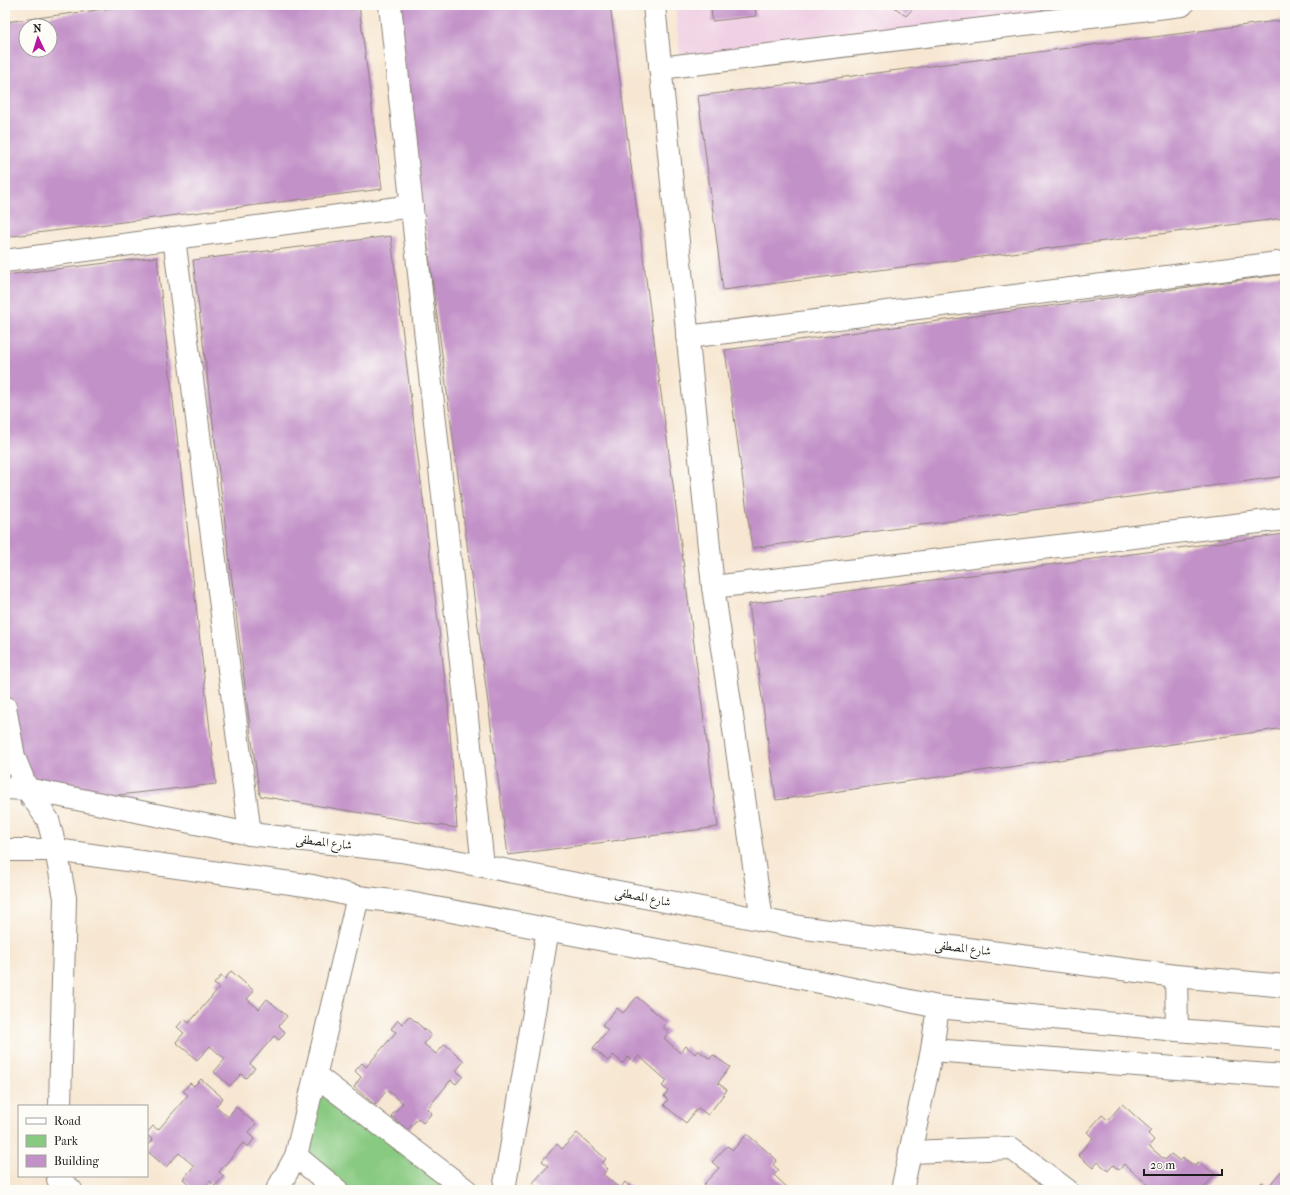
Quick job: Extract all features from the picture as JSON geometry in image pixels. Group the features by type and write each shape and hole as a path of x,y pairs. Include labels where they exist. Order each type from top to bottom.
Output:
{"street":[{"path":"390,5 483,866"},
{"path":"654,5 712,587 762,920"},
{"path":"660,68 1182,5"},
{"path":"5,261 412,206"},
{"path":"174,238 250,834"},
{"path":"687,337 1285,262"},
{"path":"712,587 1285,519"},
{"path":"5,707 14,757 27,789 48,820 56,850 65,898 60,1105"},
{"name":"شارع المصطفى","path":"5,788 27,789 250,834 401,851 805,928 1176,976 1285,986"},
{"path":"5,850 56,850 312,886 358,897 409,903 768,971 938,1007 1285,1039"},
{"path":"277,1190 296,1156 358,897"},
{"path":"504,1190 548,929"},
{"path":"1176,976 1177,1030"},
{"path":"902,1190 932,1050 938,1007"},
{"path":"932,1050 1285,1076"},
{"path":"315,1075 466,1190"},
{"path":"910,1152 1011,1148 1067,1190"},
{"path":"296,1156 337,1190"}],"shaded area":[{"path":"675,5 1135,5 681,62"}],"green space":[{"path":"315,1075 466,1190 337,1190 296,1156"}],"building":[{"path":"136,5 359,5 382,189 5,237 5,22 18,20 18,58 58,58 58,18 36,18"},
{"path":"396,5 610,5 718,827 508,855"},
{"path":"711,5 755,5 756,16 712,21"},
{"path":"892,5 916,5 906,16"},
{"path":"1285,20 1285,218 723,290 698,96"},
{"path":"391,236 448,704 457,828 260,796 250,728 193,260"},
{"path":"157,257 216,784 21,806 5,664 5,275"},
{"path":"1285,274 1285,476 752,548 725,350"},
{"path":"1285,534 1285,728 776,800 749,604"},
{"path":"231,971 254,991 247,999 259,1009 267,999 287,1016 279,1026 285,1032 279,1040 274,1036 250,1064 255,1068 246,1078 241,1074 230,1086 214,1072 225,1059 210,1046 197,1060 176,1042 184,1033 177,1027 184,1019 189,1023 219,988 214,984 221,976 225,979"},
{"path":"637,997 667,1022 663,1027 669,1032 664,1038 680,1053 686,1046 695,1054 698,1050 710,1059 713,1055 730,1067 718,1083 727,1090 708,1115 698,1108 686,1123 664,1105 668,1100 664,1096 668,1091 662,1086 667,1081 639,1056 633,1062 628,1057 623,1063 613,1055 608,1061 593,1048 608,1030 602,1025 617,1008 623,1013"},
{"path":"409,1016 431,1035 424,1044 436,1054 445,1044 464,1061 456,1071 463,1076 456,1084 451,1080 427,1109 432,1113 423,1123 418,1118 408,1130 391,1116 403,1103 387,1090 375,1105 354,1087 361,1077 355,1071 362,1063 366,1067 396,1032 391,1029 398,1020 402,1024"},
{"path":"201,1079 223,1098 216,1106 228,1117 236,1107 256,1124 248,1133 254,1139 248,1147 243,1143 219,1172 224,1176 215,1186 210,1181 202,1190 195,1190 183,1179 194,1166 179,1153 166,1167 148,1152 148,1146 153,1140 148,1136 148,1132 153,1126 158,1130 188,1095 183,1091 190,1083 194,1086"},
{"path":"1122,1104 1151,1130 1148,1134 1154,1140 1149,1146 1165,1160 1171,1154 1180,1161 1183,1158 1195,1166 1198,1162 1215,1174 1203,1190 1151,1190 1152,1188 1124,1164 1119,1170 1113,1165 1108,1171 1098,1162 1093,1168 1078,1155 1093,1138 1087,1132 1102,1115 1108,1120"},
{"path":"577,1133 606,1159 602,1163 608,1169 603,1174 620,1189 625,1182 634,1190 539,1190 532,1184 548,1166 542,1161 557,1144 562,1149"},
{"path":"747,1134 777,1160 773,1165 779,1170 774,1175 790,1190 708,1190 703,1185 719,1168 712,1162 727,1146 733,1150"},
{"path":"1282,1170 1285,1173 1285,1190 1255,1190 1262,1182 1268,1187"}]}
